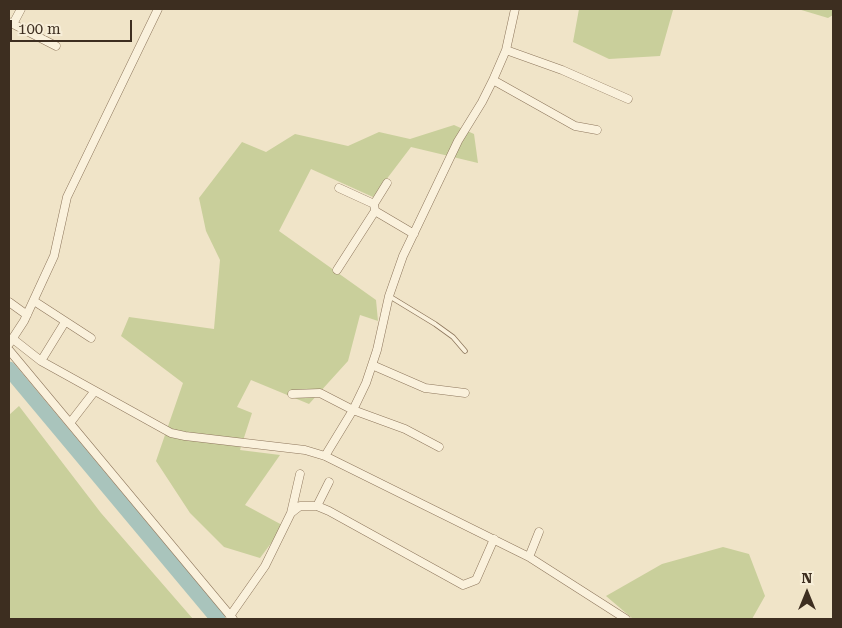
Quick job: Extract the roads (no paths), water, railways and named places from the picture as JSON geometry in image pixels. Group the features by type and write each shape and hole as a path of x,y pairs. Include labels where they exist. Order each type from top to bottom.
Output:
{"street":[{"path":"21,9 11,23 56,46"},
{"path":"158,9 67,197 54,256 34,301 11,342 94,392 171,433 305,450 325,456 494,539 529,558 626,619"},
{"path":"325,456 353,410 366,383 389,296 403,256 458,141 493,80 506,50 515,9"},
{"path":"506,50 562,70 628,100"},
{"path":"493,80 575,126 597,130"},
{"path":"337,270 387,183"},
{"path":"339,188 374,207 414,234"},
{"path":"34,301 91,338"},
{"path":"9,302 27,315"},
{"path":"42,361 64,322"},
{"path":"9,350 231,618 265,566 291,513 300,474"},
{"path":"372,365 425,388 465,393"},
{"path":"70,423 94,392"},
{"path":"292,394 320,393 353,410 405,429 439,447"},
{"path":"317,506 329,482"},
{"path":"291,513 300,506 317,506 329,511 463,585 476,580 494,539"},
{"path":"529,558 539,532"}],"lane":[{"path":"389,296 453,336 465,352"}],"waterway":[{"path":"9,369 218,619"}]}
